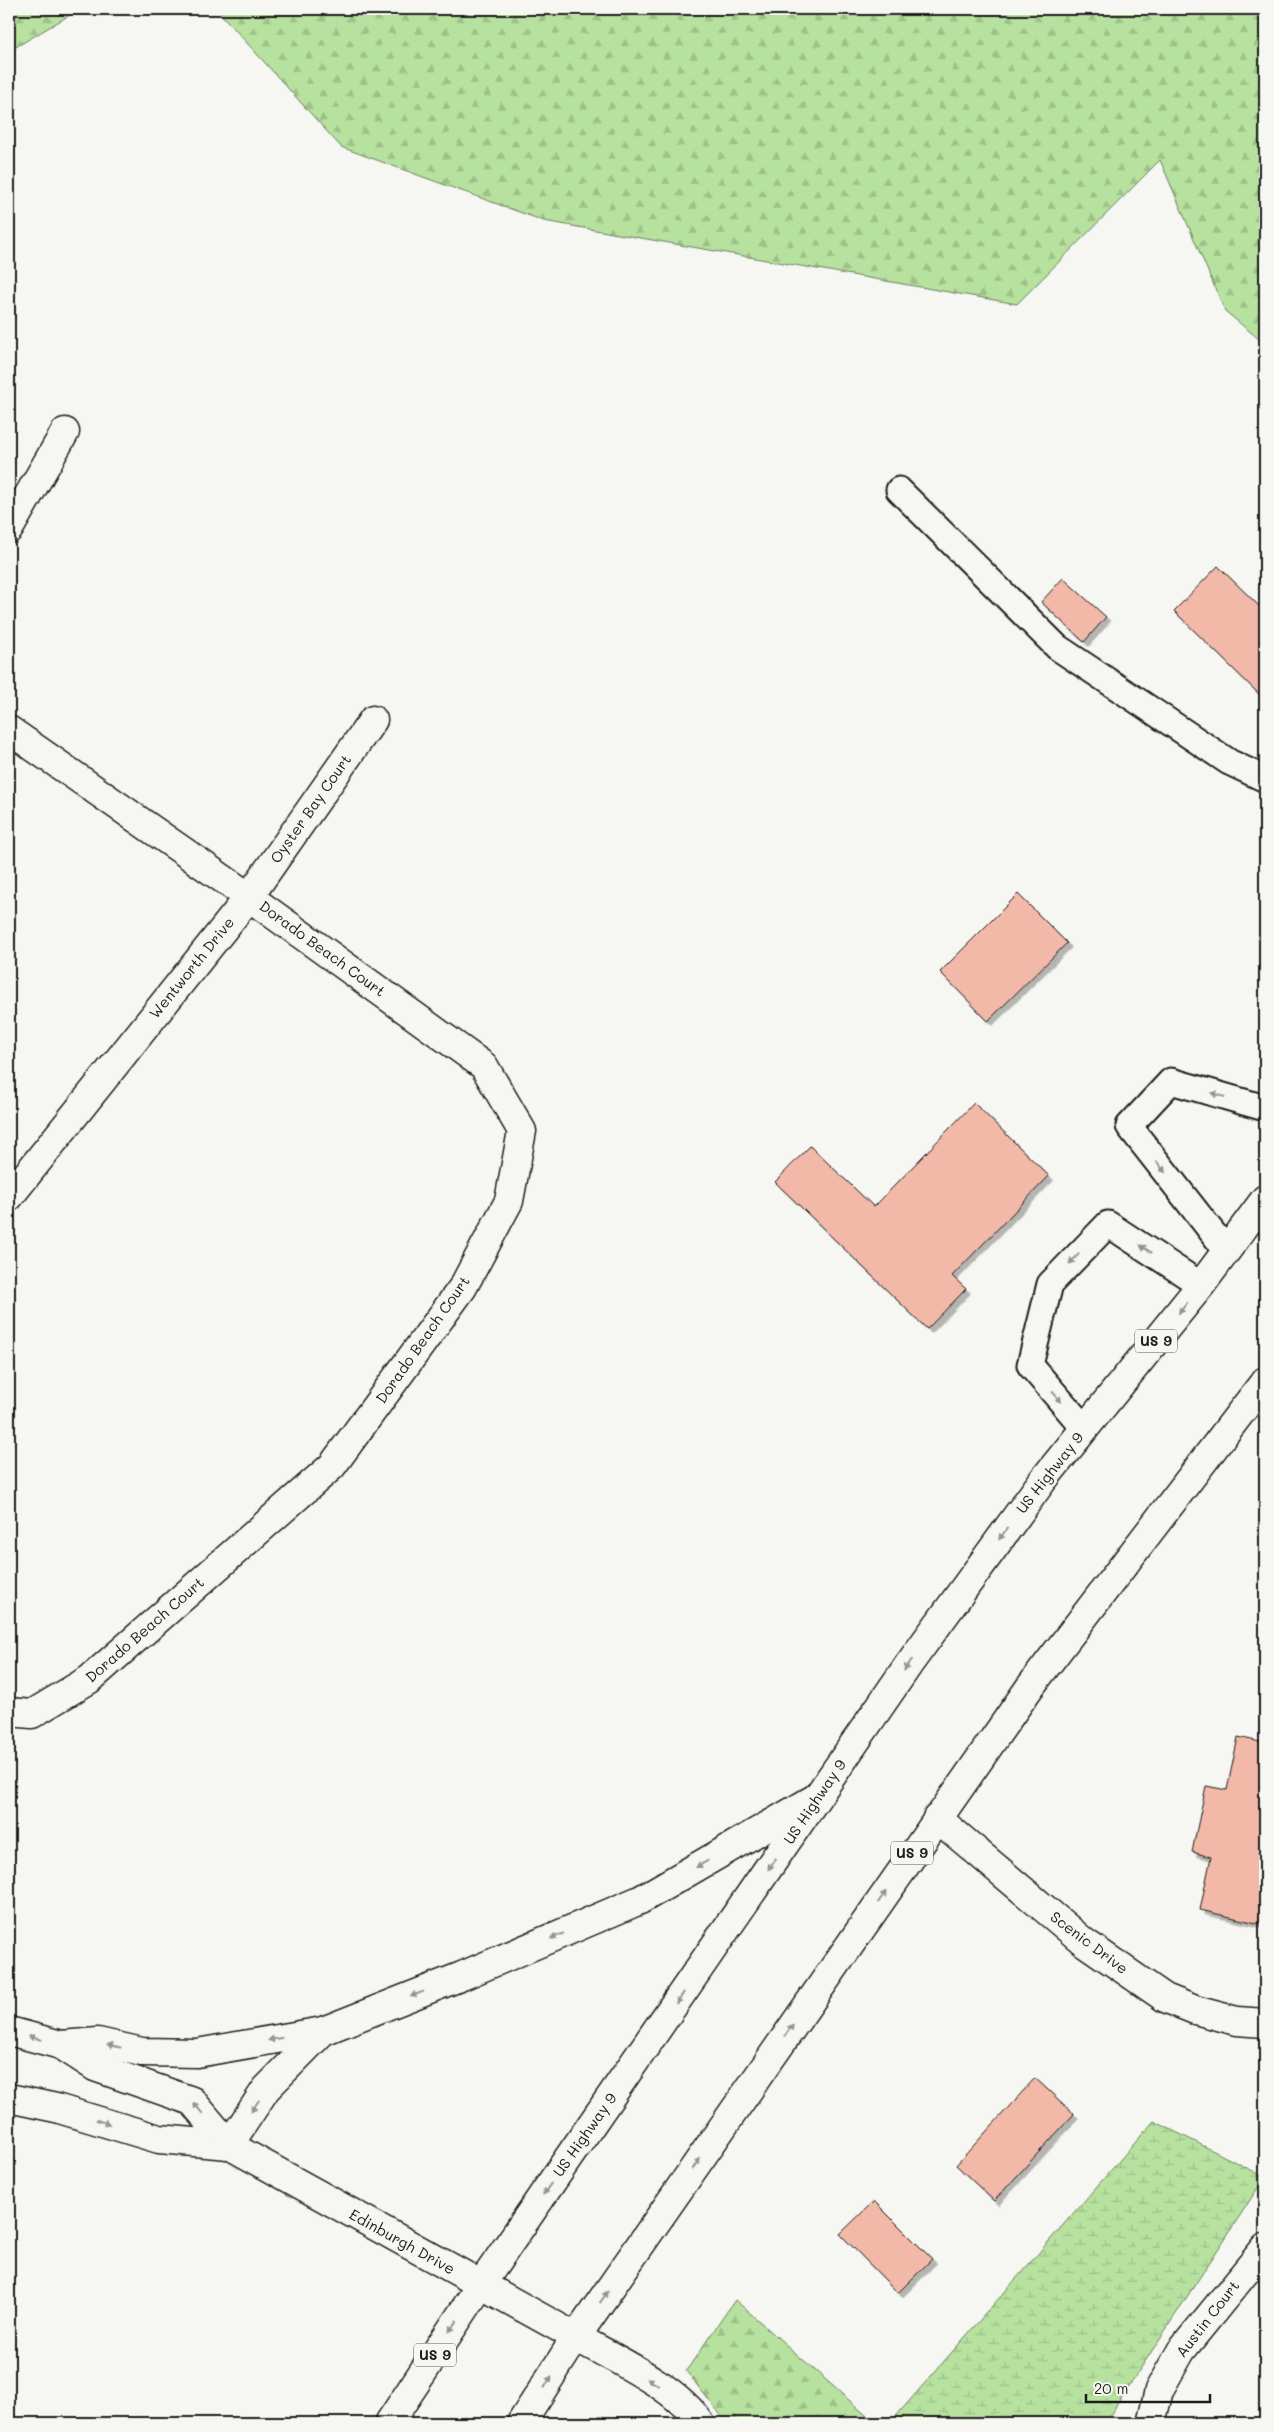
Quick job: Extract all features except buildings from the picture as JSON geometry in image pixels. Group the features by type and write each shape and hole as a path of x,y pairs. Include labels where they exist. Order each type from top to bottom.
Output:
{"main road":[{"path":"9,529 65,432"},
{"name":"Oyster Bay Court","path":"249,897 373,720"},
{"path":"9,730 249,897"},
{"name":"Wentworth Drive","path":"9,1196 249,897"},
{"name":"Dorado Beach Court","path":"9,1712 32,1714 90,1679 332,1466 463,1287 509,1201 522,1131 484,1066 249,897"},
{"name":"US Highway 9","path":"389,2423 480,2286 820,1796 920,1648 1043,1480 1201,1285 1265,1199"},
{"name":"US 9","path":"522,2423 576,2338 1030,1687 1265,1381"},
{"path":"62,2045 98,2042 142,2052 198,2053 323,2031 462,1976 640,1900 820,1796"},
{"name":"Scenic Drive","path":"937,1818 1084,1942 1164,1998 1195,2010 1237,2021 1265,2023"},
{"name":"Edinburgh Drive","path":"9,2030 62,2045 94,2067 192,2100 229,2145 648,2378 692,2411 700,2423"},
{"path":"229,2145 266,2089 323,2031"},
{"name":"Edinburgh Drive","path":"9,2098 56,2108 159,2140 229,2145"},
{"name":"Austin Court","path":"1151,2423 1159,2390 1181,2350 1265,2248"}],"lane":[{"path":"900,490 1058,647 1229,762 1265,779"},
{"path":"1227,1251 1129,1126 1171,1082 1265,1108"},
{"path":"1085,1429 1030,1365 1050,1284 1108,1224 1201,1285"}],"green space":[{"path":"9,9 80,9 9,51"},
{"path":"125,9 1265,9 1265,344 1225,311 1160,160 1017,304 544,221 341,147 219,12"},
{"path":"1154,2121 1265,2177 1105,2423 890,2423"},
{"path":"735,2300 875,2423 727,2423 686,2371"}]}
